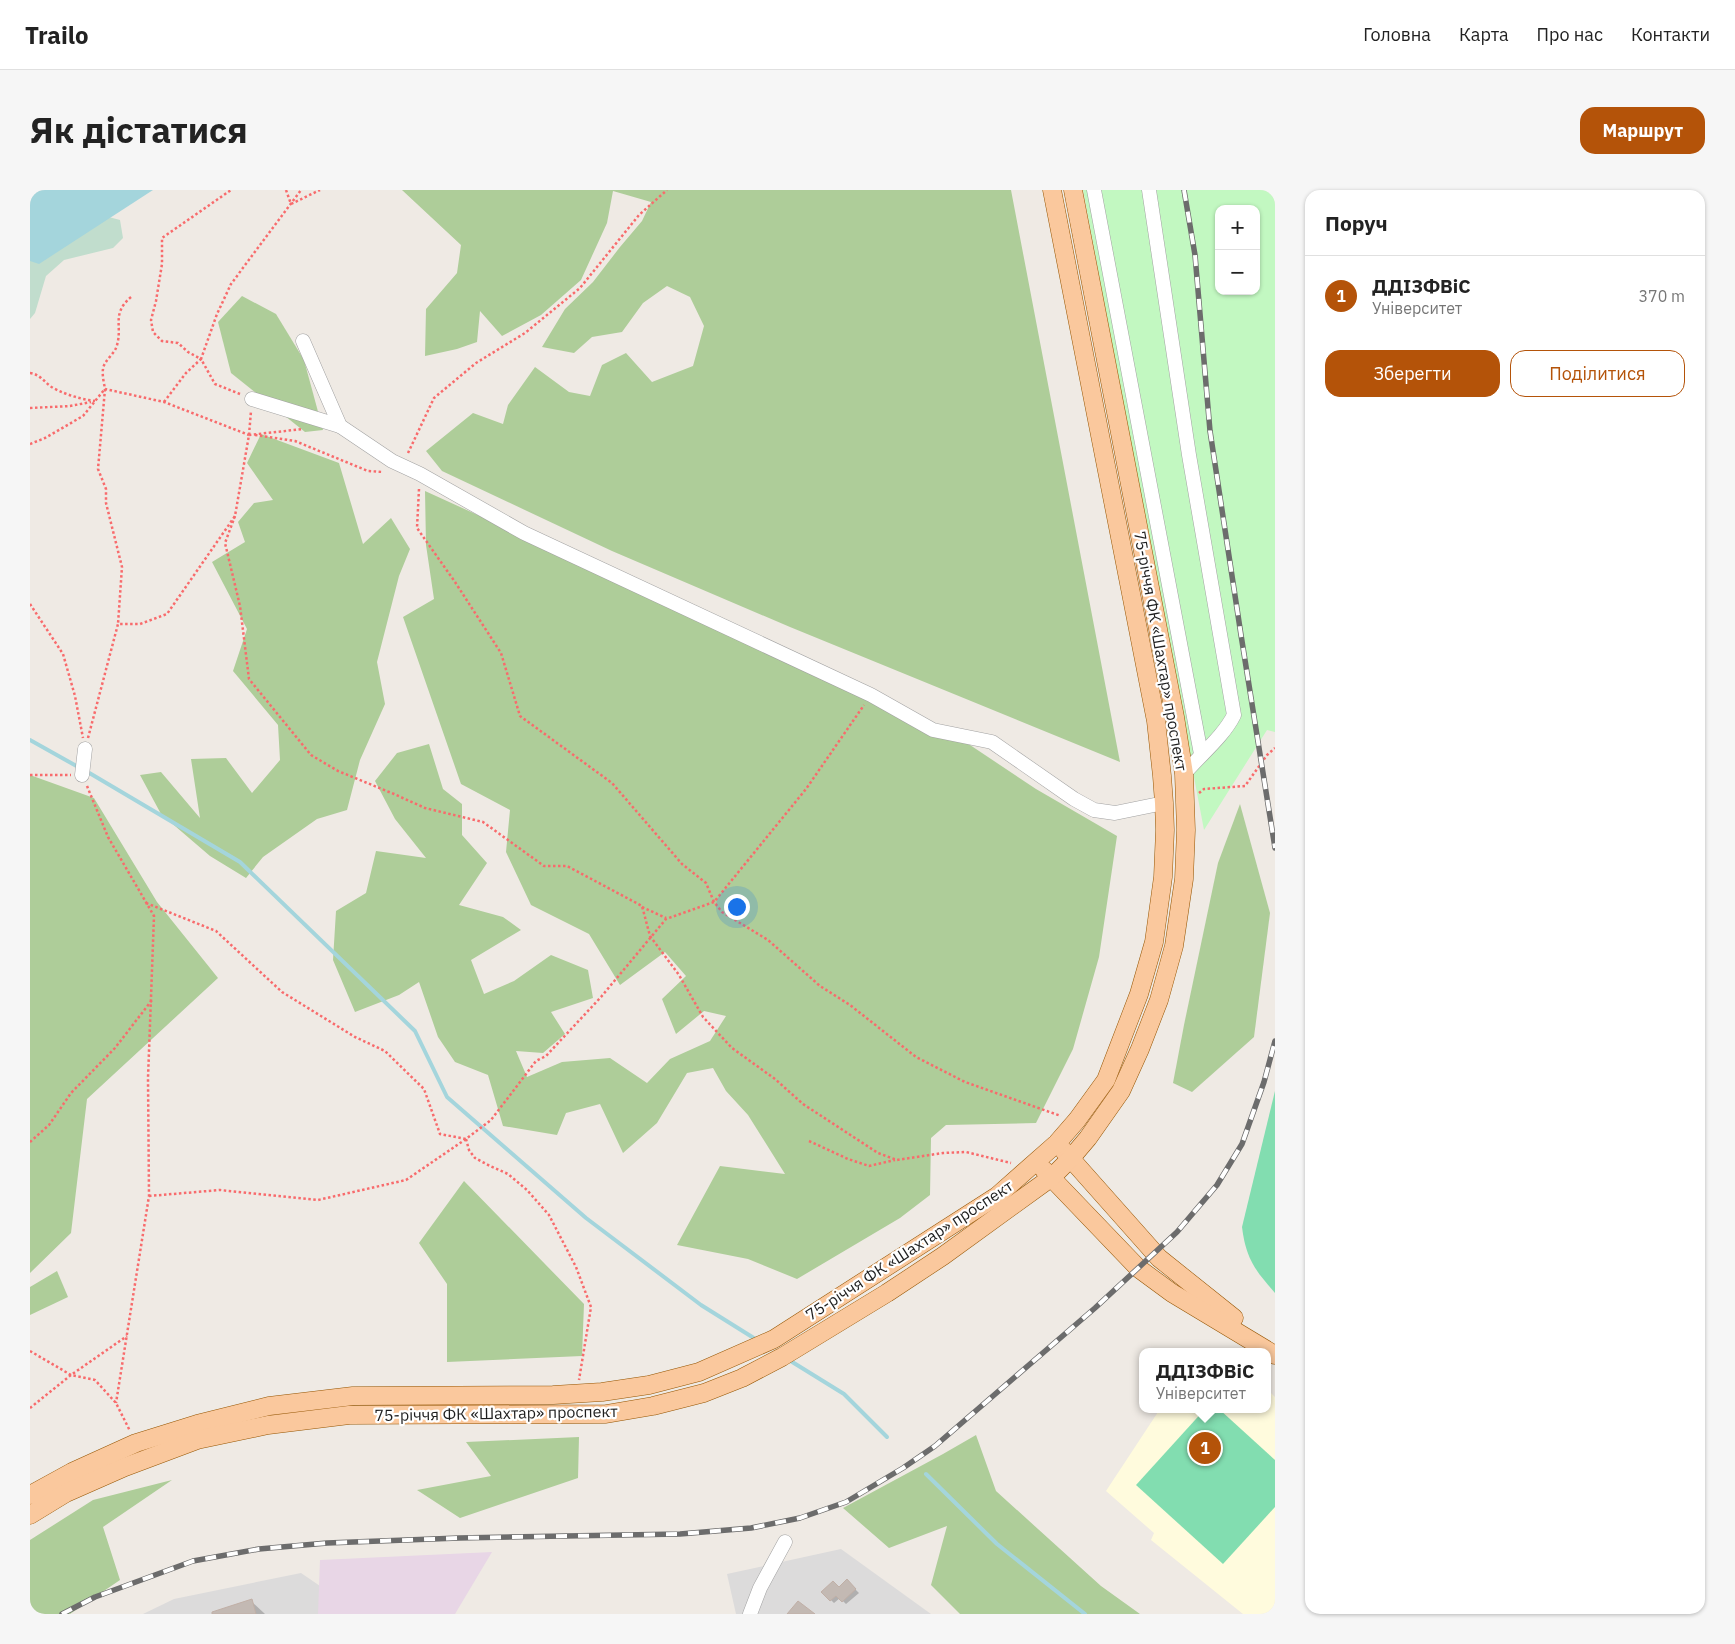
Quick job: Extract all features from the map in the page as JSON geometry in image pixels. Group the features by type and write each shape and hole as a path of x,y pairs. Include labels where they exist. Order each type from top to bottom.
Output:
{"main road":[{"name":"75-річчя ФК «Шахтар» проспект","path":"30,1495 72,1472 136,1444 197,1424 269,1406 353,1396 553,1395 602,1392 649,1385 699,1372 774,1339 998,1196 1057,1143 1077,1120 1106,1080 1139,994 1154,942 1163,877 1165,830 1156,721 1052,190"},
{"name":"75-річчя ФК «Шахтар» проспект","path":"30,1515 66,1494 125,1467 197,1440 268,1425 349,1415 606,1414 670,1402 704,1392 742,1378 790,1352 887,1293 943,1256 1052,1177 1088,1138 1121,1091 1159,1000 1174,946 1184,879 1186,830 1184,774 1175,717 1073,190"},
{"path":"1057,1143 1159,1258 1269,1348"},
{"path":"1037,1162 1138,1268 1172,1293 1266,1348"}],"street":[{"path":"1094,190 1201,754"},
{"path":"1149,190 1189,455 1234,715 1227,728 1184,774"},
{"path":"303,341 340,426"},
{"path":"252,399 340,426 392,461 420,474 524,533 871,695 933,730 992,742 1074,799 1094,810 1115,812 1164,802"},
{"path":"82,775 84,749"},
{"path":"750,1614 760,1588 785,1542"}],"path":[{"path":"231,190 162,238 162,264 151,320 153,332 162,341 178,343 188,352 202,359 216,384 252,399 249,435 234,516 225,543 240,606 249,678 312,754 338,771 424,808 483,822 544,866 567,866 666,918"},
{"path":"286,190 292,204"},
{"path":"164,402 186,373 202,359 217,314 231,284 301,190"},
{"path":"292,204 320,190"},
{"path":"407,455 434,398 476,364 525,333 580,288 640,215 667,190"},
{"path":"84,749 118,624 122,568 106,503 106,489 98,469 105,389 103,367 116,350 118,315 122,304 131,297"},
{"path":"30,373 36,374 51,387 74,398 95,401"},
{"path":"30,444 45,438 83,416 105,389"},
{"path":"105,389 164,402 249,435 295,441 368,471 385,472"},
{"path":"30,408 70,406 95,401"},
{"path":"249,435 304,429"},
{"path":"420,474 417,528 501,653 520,716 612,783 682,864 706,883 714,902 722,912 768,940 820,986 850,1005 916,1058 965,1082 1051,1114 1077,1120"},
{"path":"118,624 140,624 166,614 234,516"},
{"path":"30,604 63,654 75,696 84,749"},
{"path":"149,1196 220,1190 318,1200 406,1180 466,1139 491,1120 536,1061 546,1056 601,997 666,918 714,902 806,789 871,695"},
{"path":"1185,804 1204,789 1245,786 1267,755 1275,748"},
{"path":"30,775 82,775 108,837 154,916 148,1078 149,1196 116,1403"},
{"path":"146,903 216,931 282,992 355,1037 385,1051 424,1089 440,1134 466,1139"},
{"path":"642,907 650,936 679,975 703,1017 732,1048 776,1079 804,1104 878,1153 897,1160"},
{"path":"30,1142 49,1126 71,1092 115,1048 152,1000"},
{"path":"466,1139 468,1150 476,1158 508,1174 527,1190 549,1215 576,1267 591,1307 578,1384"},
{"path":"809,1141 848,1159 869,1166 943,1153 966,1152 989,1157 1006,1164 1037,1162"},
{"path":"30,1408 71,1375 127,1336"},
{"path":"30,1351 71,1375 95,1380 116,1403 136,1444"}],"shaded area":[{"path":"1271,1393 1275,1397 1275,1614 1243,1614 1151,1540 1154,1533 1106,1491 1157,1413 1271,1413"},
{"path":"841,1549 931,1614 736,1614 727,1574"},
{"path":"492,1552 455,1614 318,1614 320,1560"},
{"path":"301,1573 342,1601 345,1614 143,1614 174,1599"}],"green space":[{"path":"402,190 1011,190 1120,762 790,627 612,551 442,471 426,451 473,413 503,424 508,405 535,367 569,392 590,396 602,365 626,353 652,382 693,366 704,326 690,297 667,286 643,303 622,332 592,337 574,353 542,347 565,309 593,282 642,221 651,202 613,191 607,223 581,280 541,315 502,336 480,311 477,342 457,349 425,356 426,309 457,273 461,245"},
{"path":"1083,190 1275,190 1275,732 1267,730 1204,830"},
{"path":"90,212 120,220 123,238 113,248 64,260 46,276 35,313 30,319 30,229"},
{"path":"242,296 276,314 304,360 323,430 305,432 231,373 218,322"},
{"path":"261,434 339,463 363,544 391,518 410,549 399,576 377,662 385,704 360,760 347,810 317,819 263,857 246,878 210,856 161,814 140,775 161,772 200,818 191,759 226,758 252,793 280,760 278,725 233,671 247,629 212,562 245,542 238,522 254,503 273,500 247,463"},
{"path":"425,491 943,727 1036,789 1117,836 1099,957 1073,1049 1036,1123 946,1125 931,1138 930,1195 900,1218 797,1279 748,1259 677,1245 720,1166 785,1174 748,1115 726,1091 713,1068 687,1073 657,1123 623,1153 600,1104 566,1113 557,1135 503,1126 488,1075 455,1062 438,1037 419,982 399,995 355,1012 333,960 336,911 366,893 376,851 426,858 395,819 375,781 397,753 429,744 443,789 462,804 462,835 487,863 459,905 503,917 521,930 471,960 484,994 514,981 551,955 588,970 593,998 551,1012 565,1034 543,1053 516,1051 527,1077 562,1062 610,1058 647,1083 670,1059 710,1041 726,1016 704,1011 676,1034 662,999 686,976 665,952 620,985 589,934 531,905 506,852 510,810 461,784 403,617 434,599 426,545"},
{"path":"30,775 94,798 157,902 218,978 87,1099 71,1233 30,1273"},
{"path":"1240,804 1270,913 1254,1037 1192,1092 1173,1083 1218,863"},
{"path":"1275,1091 1275,1293 1252,1263 1246,1248 1242,1227"},
{"path":"464,1181 584,1304 582,1356 447,1362 447,1284 419,1243"},
{"path":"57,1271 68,1297 30,1315 30,1287"},
{"path":"1201,1413 1223,1413 1275,1460 1275,1507 1223,1564 1136,1485"},
{"path":"976,1435 996,1491 1101,1586 1140,1614 960,1614 931,1585 947,1526 889,1548 843,1508"},
{"path":"579,1437 578,1478 460,1518 417,1490 491,1476 466,1442"},
{"path":"172,1480 103,1527 120,1580 70,1614 30,1614 30,1540 93,1500"}],"water":[{"path":"30,190 153,190 39,264 30,261"}],"building":[{"path":"847,1579 856,1589 842,1602 836,1596 830,1601 821,1592 833,1581 839,1587"},
{"path":"252,1599 256,1614 212,1614 212,1612"},
{"path":"798,1601 815,1614 787,1614"}],"waterway":[{"path":"30,740 80,768"},
{"path":"86,771 240,862 415,1031 447,1097 586,1218 701,1305 757,1340"},
{"path":"789,1360 844,1394 887,1437"},
{"path":"926,1474 997,1544 1085,1614"}],"railway":[{"path":"1184,190 1195,255 1210,431 1275,848"},
{"path":"62,1614 95,1597 193,1561 259,1549 327,1543 459,1538 680,1534 751,1528 800,1518 846,1502 903,1468 935,1446 1095,1308 1177,1232 1217,1185 1242,1144 1264,1082 1275,1041"}],"place":[{"name":"ДДІЗФВіС","path":"1205,1448"}]}
